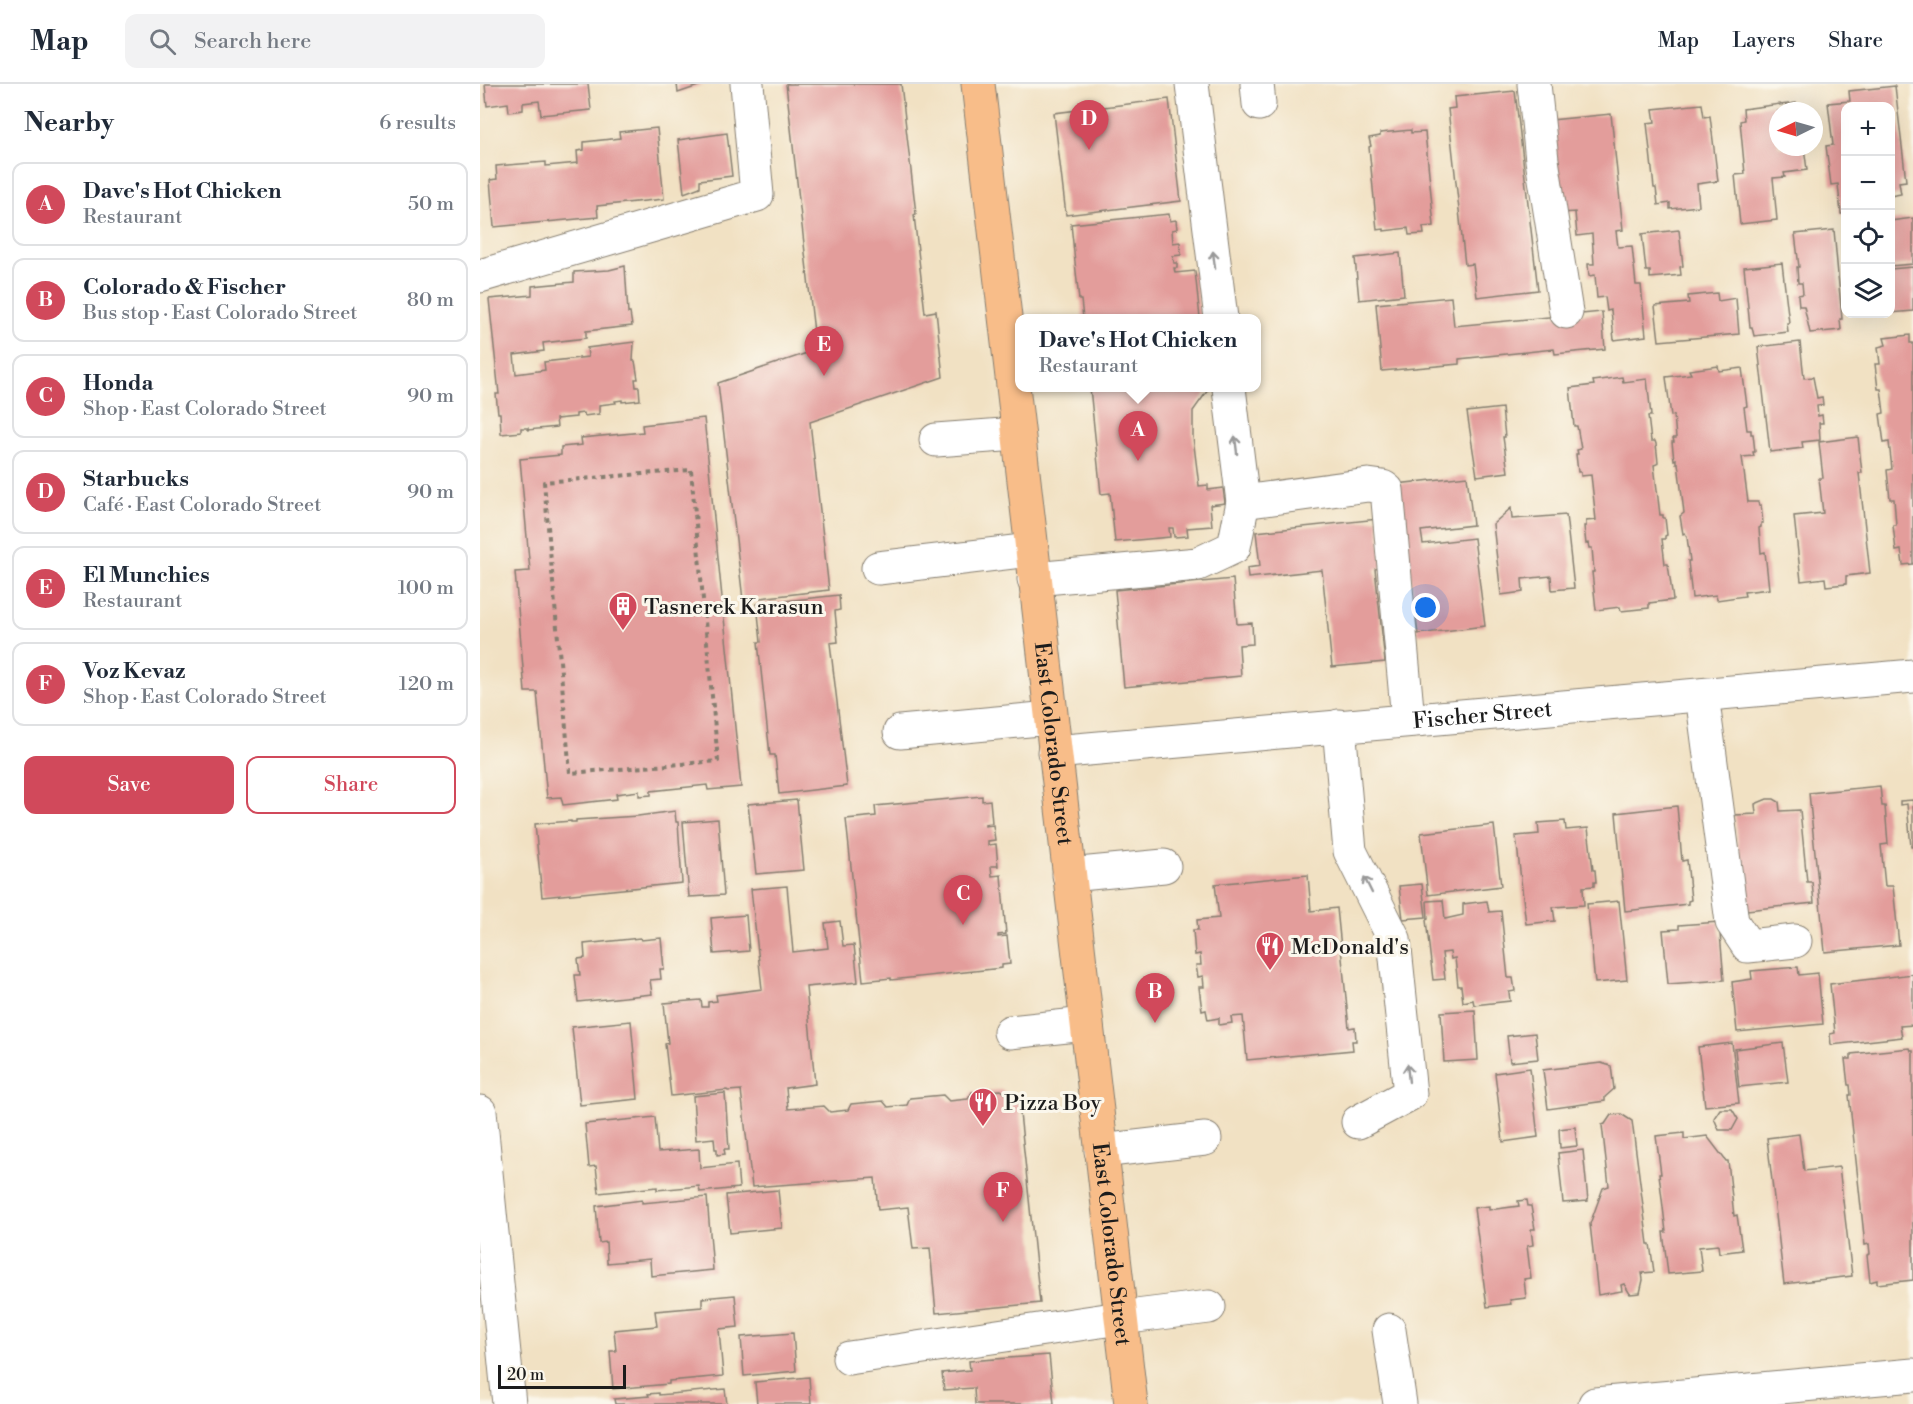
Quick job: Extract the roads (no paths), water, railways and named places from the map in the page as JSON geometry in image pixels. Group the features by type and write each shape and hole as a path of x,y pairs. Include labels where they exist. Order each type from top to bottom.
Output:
{"main road":[{"name":"East Colorado Street","path":"978,84 1131,1404"}],"street":[{"path":"480,276 757,195 747,84"},
{"path":"1192,84 1221,314"},
{"path":"1534,84 1542,160 1566,312"},
{"path":"878,568 1198,564 1234,547 1243,502 1230,392"},
{"path":"936,440 1017,434"},
{"path":"1243,502 1368,485 1383,487 1387,490 1408,720"},
{"name":"Fischer Street","path":"1054,752 1913,676"},
{"path":"1702,695 1732,922 1748,946 1795,942"},
{"path":"900,732 1050,718"},
{"path":"1338,726 1350,851 1394,939 1410,1094 1358,1122"},
{"path":"1069,875 1164,866"},
{"path":"1010,1032 1086,1024"},
{"path":"480,1112 509,1404"},
{"path":"1101,1151 1205,1139"},
{"path":"849,1358 1209,1307"},
{"path":"1389,1330 1400,1404"},
{"path":"1595,1404 1913,1375"}],"place":[{"name":"Starbucks","path":"1089,150"},
{"name":"El Munchies","path":"824,376"},
{"name":"Dave's Hot Chicken","path":"1138,461"},
{"name":"Tasnerek Karasun","path":"623,632"},
{"name":"Honda","path":"963,925"},
{"name":"McDonald's","path":"1270,972"},
{"name":"Colorado & Fischer","path":"1155,1023"},
{"name":"Pizza Boy","path":"983,1128"},
{"name":"Voz Kevaz","path":"1003,1222"}]}
